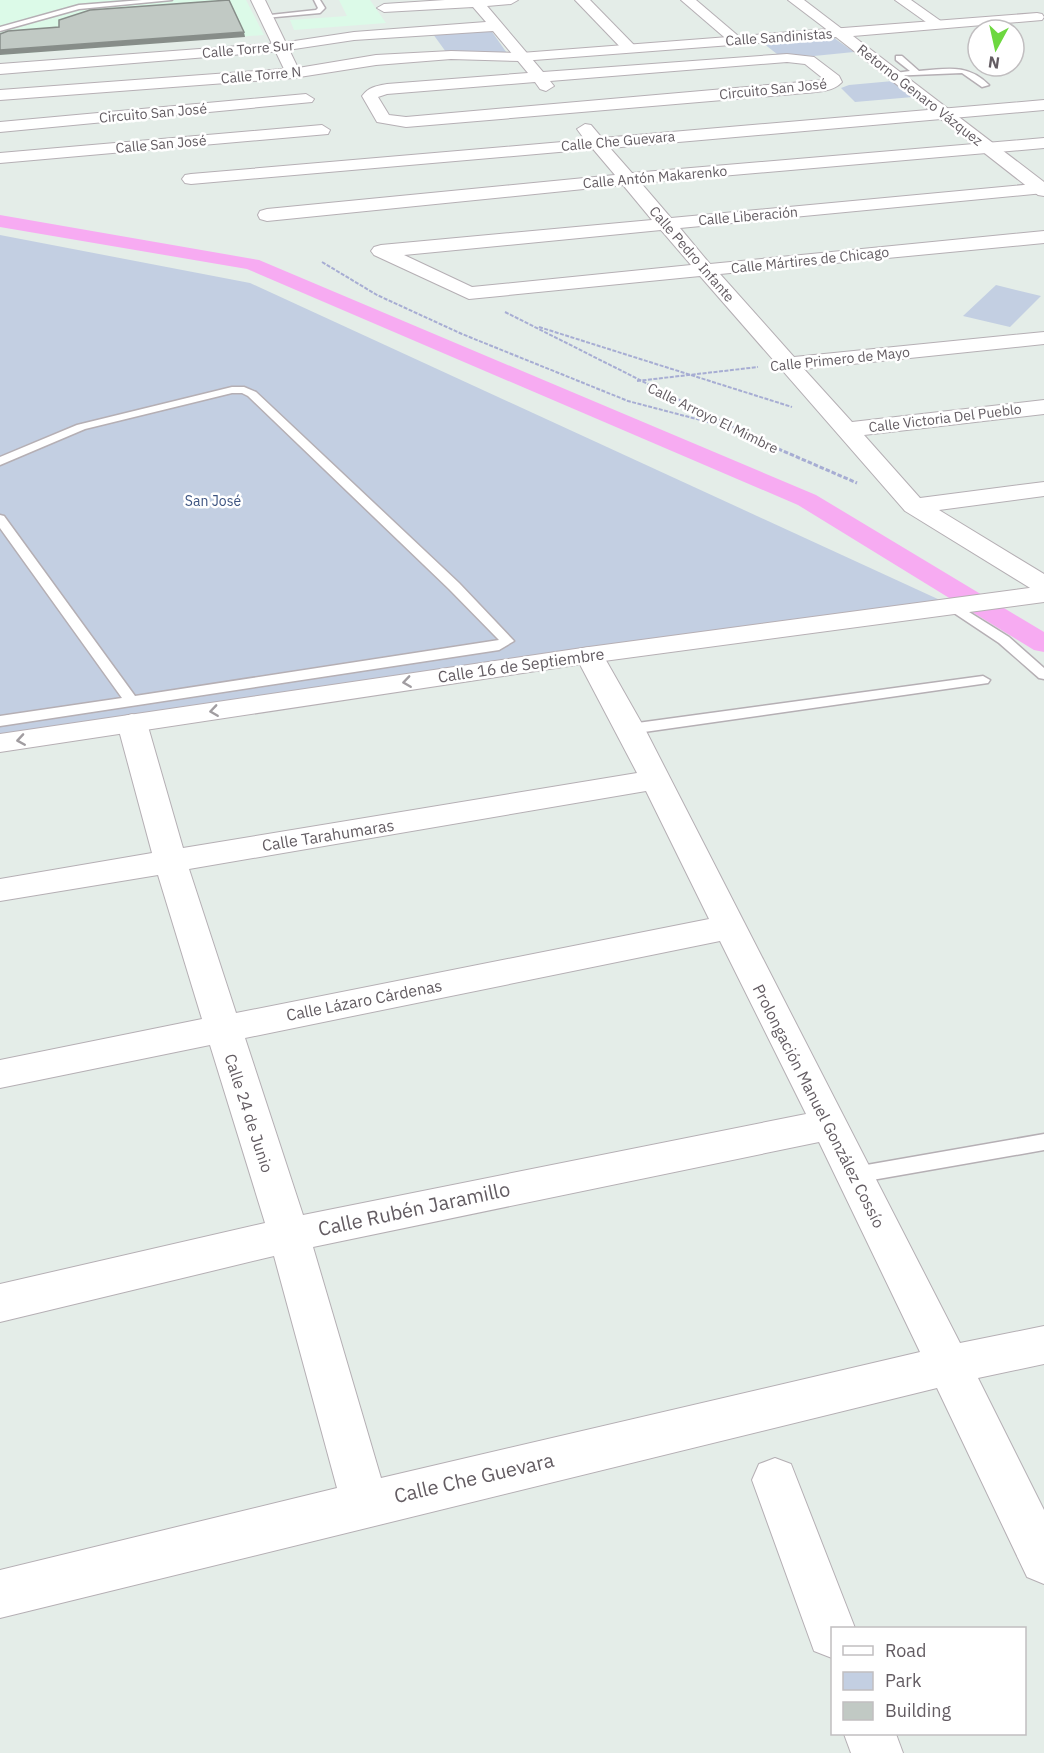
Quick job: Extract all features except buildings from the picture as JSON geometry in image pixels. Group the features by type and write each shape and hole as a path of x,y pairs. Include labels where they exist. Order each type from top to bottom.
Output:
{"street":[{"path":"258,0 375,235 469,293"},
{"path":"384,8 511,0"},
{"path":"582,0 630,49"},
{"path":"688,0 736,40"},
{"name":"Retorno Genaro Vázquez","path":"795,0 1043,189"},
{"path":"902,0 938,24"},
{"name":"Calle Pedro Infante","path":"476,1 538,77 705,270 914,506"},
{"path":"1020,6 1041,19"},
{"name":"Calle Sandinistas","path":"521,57 938,24 1041,19"},
{"name":"Calle Torre Sur","path":"0,69 280,47 354,36 496,26"},
{"name":"Calle Torre N","path":"0,95 293,73 364,62 451,55 521,57"},
{"name":"Circuito San José","path":"787,58 809,60 835,80 823,86 392,121 382,118 370,96 375,91 387,89 538,77 787,58"},
{"name":"Circuito San José","path":"0,127 306,99"},
{"name":"Calle Che Guevara","path":"191,179 596,142 1044,105"},
{"name":"Calle San José","path":"0,158 322,130"},
{"name":"Calle Antón Makarenko","path":"267,215 628,179 1044,143"},
{"name":"Calle Liberación","path":"375,235 666,224 1043,189"},
{"name":"Calle Mártires de Chicago","path":"469,293 1044,237"},
{"name":"Calle Primero de Mayo","path":"788,364 1044,338"},
{"name":"Calle Victoria Del Pueblo","path":"843,426 1044,407"},
{"path":"914,506 1044,489"},
{"path":"914,506 1038,592"},
{"name":"Calle 16 de Septiembre","path":"0,743 132,712 589,655 964,605 1038,592"},
{"name":"Prolongación Manuel González Cossío","path":"589,655 630,729 830,1124 1044,1560"},
{"name":"Calle 24 de Junio","path":"132,712 170,861 288,1235 365,1504"},
{"name":"Calle Tarahumaras","path":"0,890 655,780"},
{"name":"Calle Lázaro Cárdenas","path":"0,1074 729,927"},
{"name":"Calle Rubén Jaramillo","path":"0,1302 288,1235 830,1124"},
{"name":"Calle Che Guevara","path":"0,1594 365,1504 948,1365 1044,1345"},
{"path":"775,1480 831,1630"},
{"path":"870,1735 878,1753"}],"lane":[{"path":"0,29 79,7 169,0"},
{"path":"265,16 292,10 321,11 322,8 317,0"},
{"path":"899,58 916,72"},
{"path":"892,74 963,71 985,85"},
{"path":"0,460 81,427 232,390 244,390 252,394 454,586 507,641 499,646 132,712 0,722"},
{"path":"0,519 132,712"},
{"path":"964,605 1044,675"},
{"path":"630,729 983,680"},
{"path":"855,1175 1044,1142"}],"path":[{"path":"322,262 343,277 377,295 473,339 628,401 736,429"},
{"name":"Calle Arroyo El Mimbre","path":"469,293 637,381 792,457 858,483"},
{"path":"530,325 692,375 843,426"},
{"name":"Calle Primero de Mayo","path":"637,381 788,364"}],"shaded area":[{"path":"0,0 246,0 264,35 0,55"},
{"path":"339,0 370,0 386,23 294,30 290,20 347,16"}],"green space":[{"path":"490,29 509,56 446,52 433,34"},
{"path":"834,38 854,52 814,56 777,54 763,43"},
{"path":"893,81 913,97 855,102 841,88 849,85"},
{"name":"San José","path":"0,235 250,283 953,606 0,748"},
{"path":"996,285 1041,296 1010,327 963,316"}],"waterway":[{"path":"0,221 252,264 807,500 1044,644"}]}
